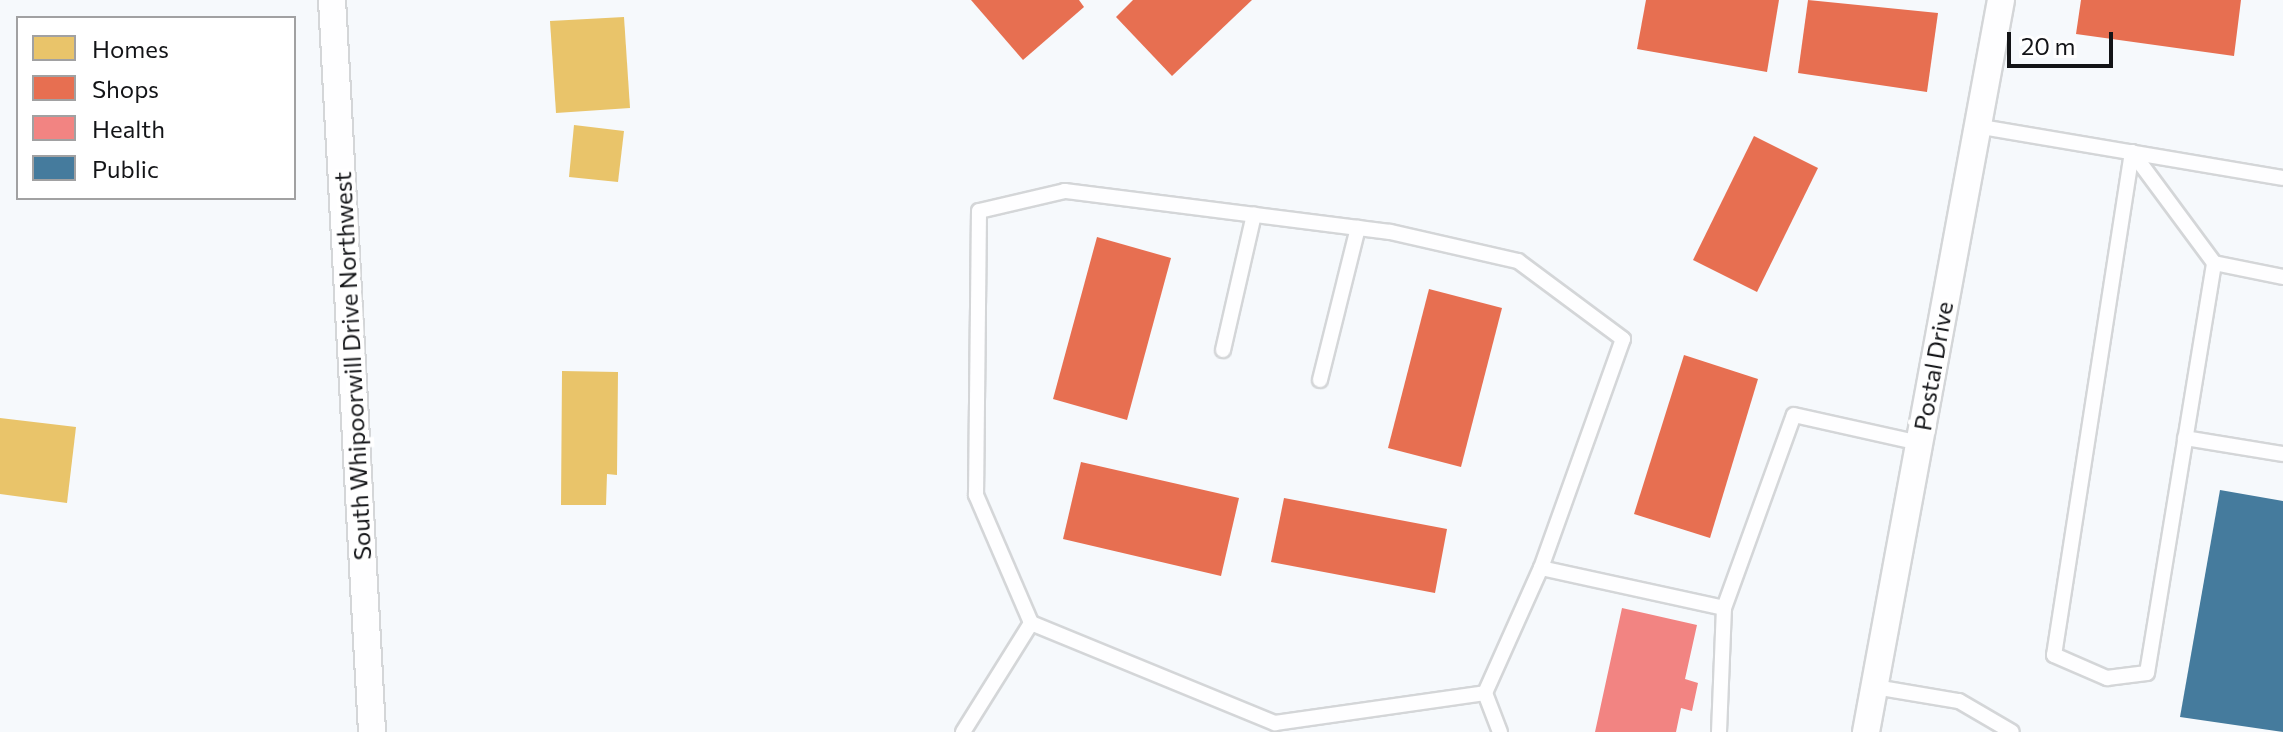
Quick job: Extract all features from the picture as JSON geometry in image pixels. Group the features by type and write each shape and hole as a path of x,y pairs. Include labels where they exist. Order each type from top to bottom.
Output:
{"street":[{"name":"South Whipoorwill Drive Northwest","path":"332,0 372,732"},
{"name":"Postal Drive","path":"1866,732 2001,0"}],"lane":[{"path":"1976,126 2283,178"},
{"path":"2132,152 2214,263 2283,277"},
{"path":"2132,152 2054,655 2107,678 2147,673 2214,263"},
{"path":"1485,693 1275,723 1031,623 976,495 979,211 1065,191 1358,228 1518,261 1623,339 1541,568 1485,693 1500,732"},
{"path":"1223,350 1254,215"},
{"path":"1320,380 1358,228"},
{"path":"1719,732 1724,608 1794,415 1919,443"},
{"path":"2185,438 2283,454"},
{"path":"1541,568 1724,608"},
{"path":"963,732 1031,623"},
{"path":"1875,687 1959,701 2012,732"}],"building: Homes":[{"path":"624,17 630,108 556,113 550,21"},
{"path":"574,125 624,131 618,182 569,177"},
{"path":"562,371 618,372 617,475 607,474 606,505 561,505"},
{"path":"0,418 76,427 67,503 0,494"}],"building: Shops":[{"path":"971,0 1079,0 1084,7 1023,60"},
{"path":"1133,0 1252,0 1172,76 1116,17"},
{"path":"1646,0 1779,0 1767,72 1637,49"},
{"path":"1808,0 1938,13 1927,92 1798,73"},
{"path":"2081,0 2241,0 2234,56 2076,34"},
{"path":"1754,136 1818,168 1757,292 1693,260"},
{"path":"1097,237 1171,258 1127,420 1053,399"},
{"path":"1429,289 1502,308 1461,467 1388,448"},
{"path":"1684,355 1758,379 1710,538 1634,514"},
{"path":"1081,462 1239,498 1221,576 1063,539"},
{"path":"1284,498 1447,529 1435,593 1271,562"}],"building: Health":[{"path":"1622,608 1697,625 1685,679 1698,683 1692,711 1681,708 1676,732 1595,732"}],"building: Public":[{"path":"2220,490 2283,501 2283,732 2180,717"}]}
